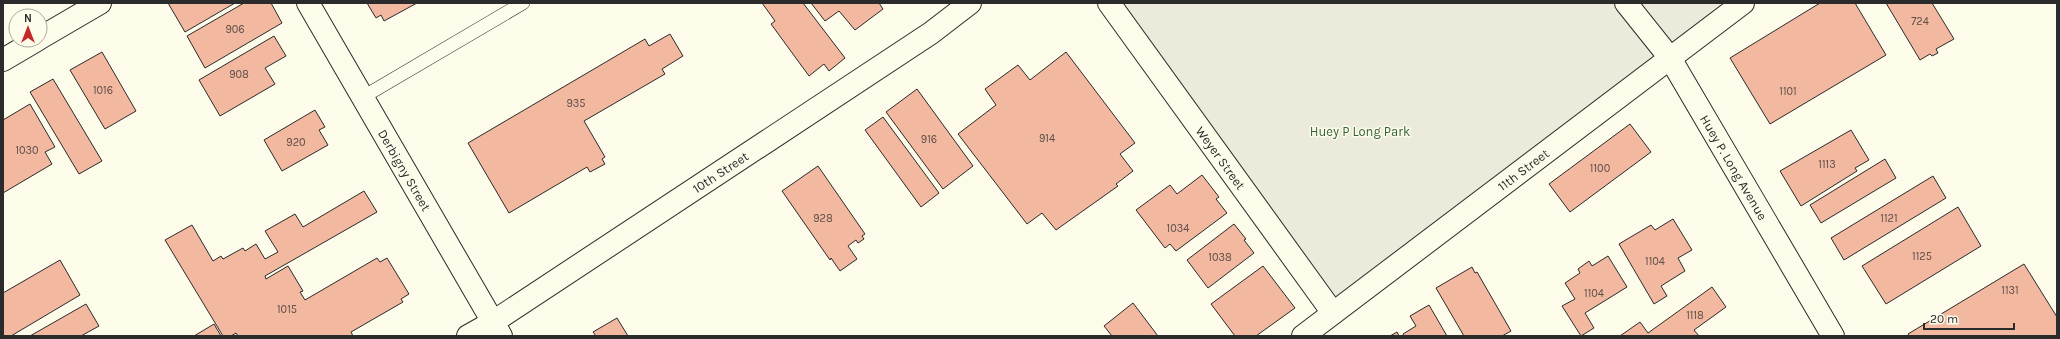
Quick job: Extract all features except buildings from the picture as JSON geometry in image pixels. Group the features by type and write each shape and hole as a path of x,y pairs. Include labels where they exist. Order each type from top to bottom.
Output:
{"street":[{"path":"48,33 100,3"},
{"name":"Derbigny Street","path":"308,3 497,329"},
{"name":"10th Street","path":"468,336 497,329 931,33 970,3"},
{"name":"Weyer Street","path":"1109,3 1333,313"},
{"name":"Huey P. Long Avenue","path":"1626,3 1670,58 1833,336"},
{"name":"11th Street","path":"1303,336 1743,3"},
{"path":"3,60 23,48"}],"lane":[{"path":"363,97 523,3"}],"green space":[{"name":"Huey P Long Park","path":"1109,3 1743,3 1333,313"}]}
